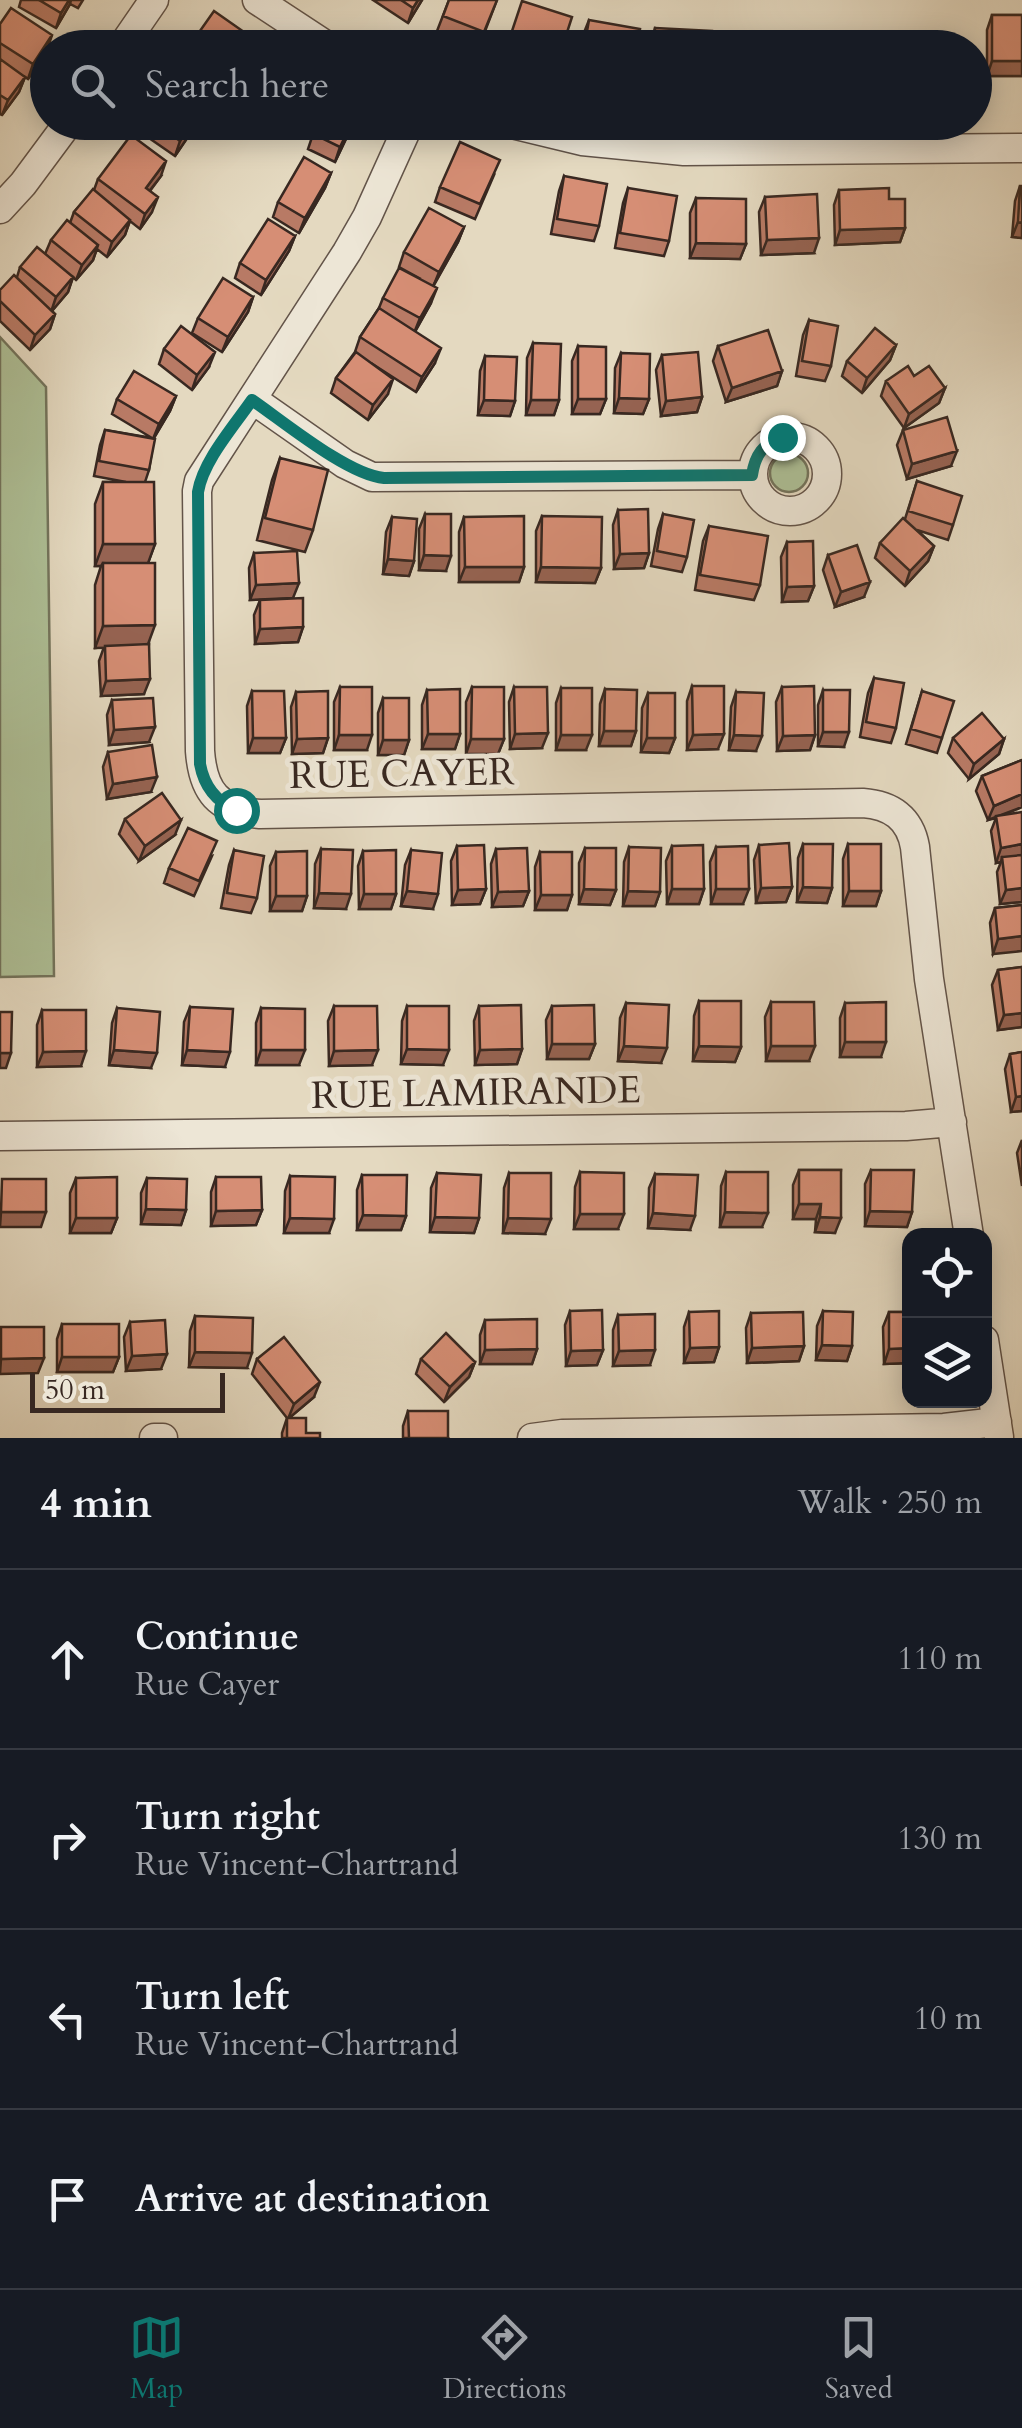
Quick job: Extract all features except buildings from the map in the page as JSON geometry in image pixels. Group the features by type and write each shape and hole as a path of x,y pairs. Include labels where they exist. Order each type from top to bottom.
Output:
{"street":[{"path":"133,30 154,0"},
{"path":"257,0 303,30"},
{"path":"0,209 56,140"},
{"name":"RUE CAYER","path":"402,140 348,252 201,476 198,492 203,778 218,800 236,810 260,814 863,803 892,810 909,826 914,838 929,979 968,1228"},
{"path":"578,140 684,152 1022,148"},
{"path":"252,400 345,464 372,477 752,475"},
{"name":"RUE LAMIRANDE","path":"0,1136 906,1126 952,1122"},
{"path":"532,1438 562,1434 998,1430 992,1391"},
{"path":"154,1438 163,1438"}],"green space":[{"path":"0,337 46,387 54,976 0,977"},
{"path":"789,454 802,460 808,473 802,486 789,492 776,486 770,473 776,460"}],"route":[{"path":"236,810 210,791 200,764 198,492 208,464 252,400 345,464 366,475 384,478 752,475 758,453 766,444 782,437"}]}
